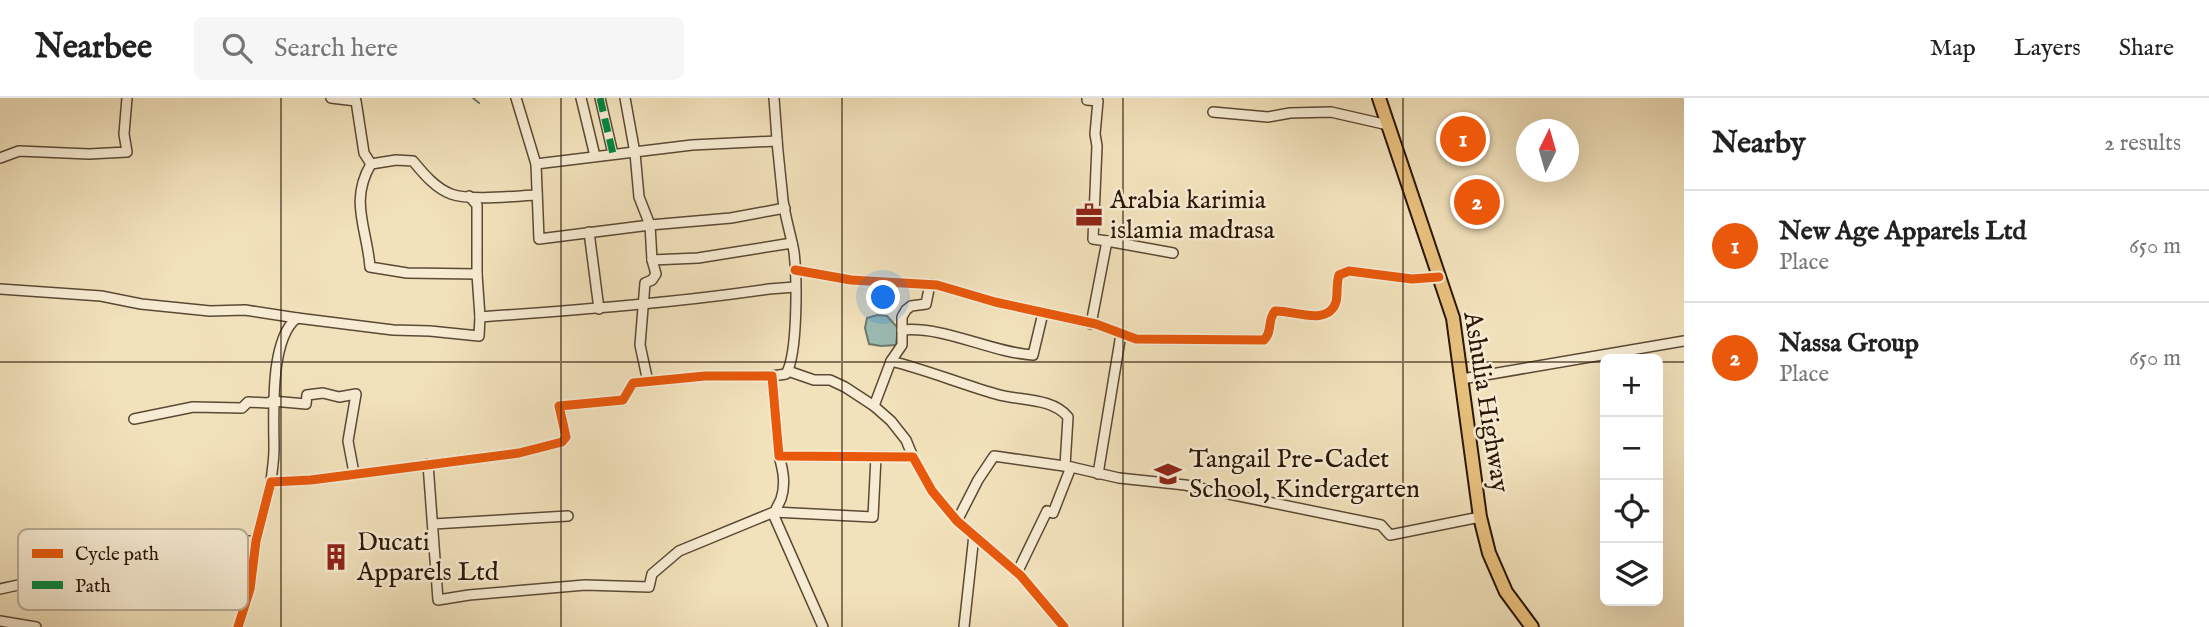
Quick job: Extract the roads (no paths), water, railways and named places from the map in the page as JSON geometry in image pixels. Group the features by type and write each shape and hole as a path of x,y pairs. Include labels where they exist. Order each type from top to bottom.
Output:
{"highway":[{"name":"Ashulia Highway","path":"1379,98 1453,318 1480,517 1489,553 1506,592 1532,627"}],"street":[{"path":"0,158 19,151 89,154 127,152 124,134 127,98"},
{"path":"331,98 356,100 364,153 371,164"},
{"path":"516,98 536,164 539,239 731,218 785,208"},
{"path":"581,98 595,156"},
{"path":"600,98 613,154"},
{"path":"625,98 635,153 639,197 650,225 652,260 656,274 652,280 645,283 640,345 648,382"},
{"path":"271,482 519,453 562,442 566,438 559,406 623,400 634,383 705,376 786,374 794,343 795,270 785,208 774,98"},
{"path":"1087,98 1098,101 1093,239 1173,253"},
{"path":"1213,112 1268,117 1290,113 1331,112 1388,125"},
{"path":"536,164 692,145 777,141"},
{"path":"371,164 396,160 413,161 424,175 451,194 468,197 536,195"},
{"path":"371,164 361,181 360,193 360,221 368,246 370,267 407,274 477,274"},
{"path":"0,289 102,296 141,304 210,311 253,311 393,330 479,336 477,205 468,197"},
{"path":"589,232 599,309"},
{"path":"1091,324 1107,240"},
{"path":"652,260 688,259 792,243"},
{"path":"795,270 851,280 930,284 1091,324 1142,340 1264,340 1270,332 1275,312 1316,316 1331,311 1335,304 1339,275 1349,271 1412,279 1439,277"},
{"path":"874,406 891,361 902,345 902,317 911,306 926,304 930,284"},
{"path":"480,317 599,309 795,288"},
{"path":"902,330 935,331 1004,351 1033,355 1043,313"},
{"path":"248,595 256,541 271,482 274,452 272,401 282,340 289,323 297,318"},
{"path":"1098,474 1121,334"},
{"path":"1462,379 1684,341"},
{"path":"891,361 994,394 1038,401 1065,412 1068,417 1068,467 1053,513 1047,511 1017,573"},
{"path":"788,371 814,380 830,380 874,406 906,440 932,491 957,521 1017,573 1064,627"},
{"path":"772,376 779,456 784,474 781,498 774,516 823,627"},
{"path":"134,419 193,407 242,408 247,402 268,404 272,401 306,404 307,395 323,393 339,397 356,394 348,441 354,473"},
{"path":"779,456 913,457"},
{"path":"957,521 994,456 1098,474 1185,485 1381,525 1390,536 1480,517"},
{"path":"428,464 439,600 585,585 649,587 652,574 679,551 774,512 873,517 876,457"},
{"path":"433,524 568,516"},
{"path":"964,627 974,535"},
{"path":"248,541 256,541"},
{"path":"0,589 18,585"},
{"path":"238,627 243,610"},
{"path":"0,621 36,627"}],"water":[{"path":"887,316 898,328 896,345 869,344 865,328 867,318"}],"waterway":[{"path":"473,98 479,103"}],"place":[{"name":"New Age Apparels Ltd","path":"1463,139"},
{"name":"Nassa Group","path":"1477,202"},
{"name":"Arabia karimia islamia madrasa","path":"1089,215"},
{"name":"Tangail Pre-Cadet School, Kindergarten","path":"1168,474"},
{"name":"Ducati Apparels Ltd","path":"336,557"}]}
